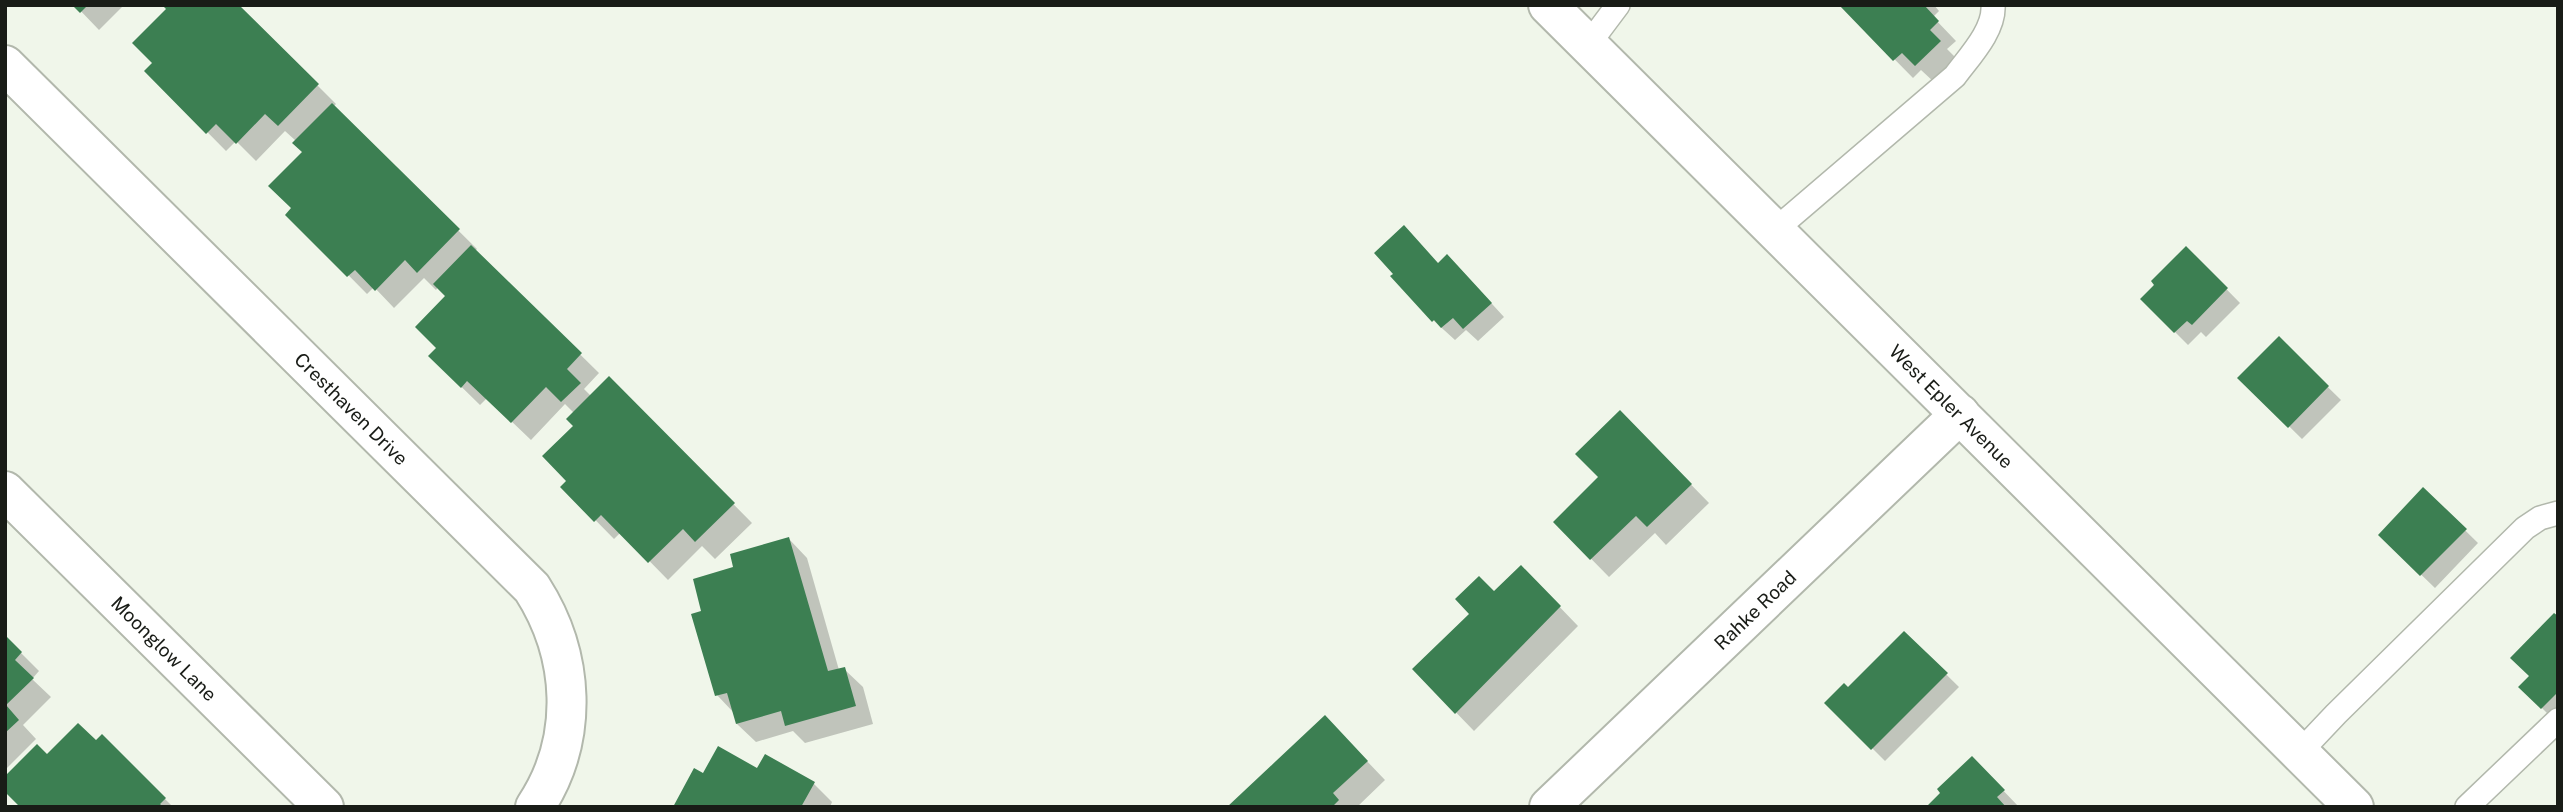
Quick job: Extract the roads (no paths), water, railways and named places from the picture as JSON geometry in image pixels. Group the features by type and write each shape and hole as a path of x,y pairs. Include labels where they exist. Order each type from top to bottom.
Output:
{"street":[{"name":"West Epler Avenue","path":"1548,5 2354,807"},
{"name":"Cresthaven Drive","path":"5,65 532,588 558,640 566,680 567,717 558,758 535,807"},
{"name":"Rahke Road","path":"1549,807 1960,414"},
{"name":"Moonglow Lane","path":"5,491 324,807"}],"lane":[{"path":"1588,45 1618,5"},
{"path":"1775,230 1955,76 1994,16 1993,5"},
{"path":"2300,752 2525,528 2558,513"},
{"path":"2466,807 2558,720"}]}
